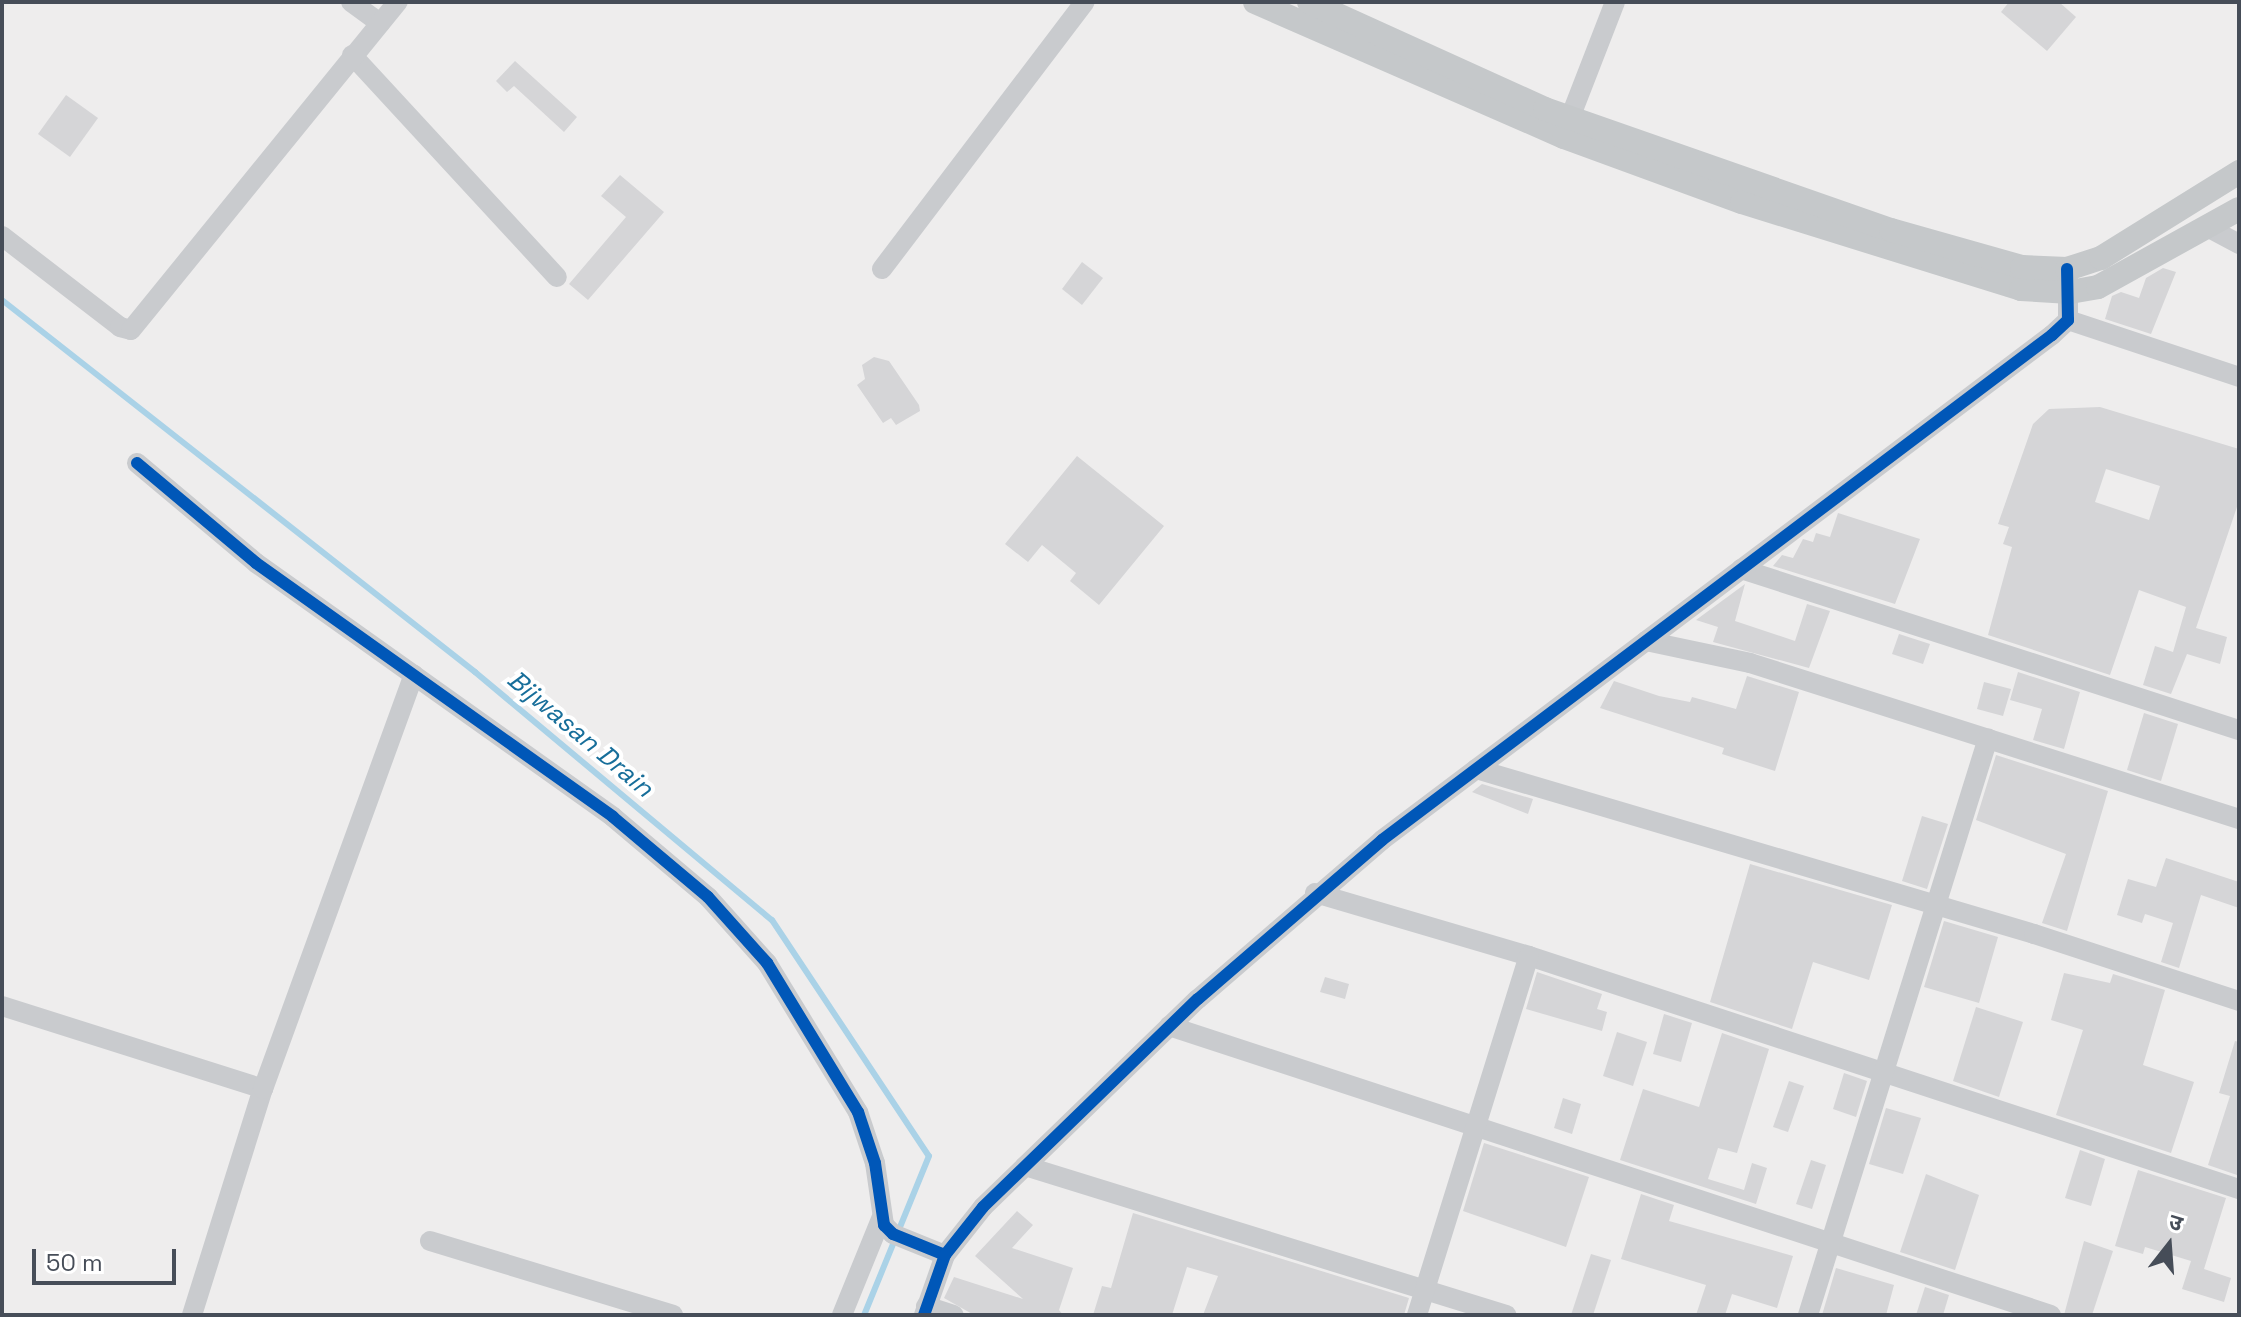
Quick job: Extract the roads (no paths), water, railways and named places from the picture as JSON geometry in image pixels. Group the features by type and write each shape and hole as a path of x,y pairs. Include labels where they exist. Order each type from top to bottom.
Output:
{"main road":[{"path":"1255,2 1510,115 1742,202 1977,279 2069,280 2134,271 2239,209"},
{"path":"1309,2 1570,118 1891,230 2069,280 2170,219 2239,172"}],"street":[{"path":"351,2 380,23"},
{"path":"2,236 120,327 131,330 398,2"},
{"path":"882,269 1085,2"},
{"path":"1570,118 1615,2"},
{"path":"352,55 557,277"},
{"path":"2209,228 2239,244"},
{"path":"2068,320 2069,280"},
{"path":"2068,320 2239,377"},
{"path":"954,1315 925,1310 939,1252 1169,1026 1315,893 2068,320"},
{"path":"137,463 256,563 613,817 750,941 858,1112 875,1163 883,1229 845,1310"},
{"path":"1741,569 2239,730"},
{"path":"1646,641 1750,663 2239,819"},
{"path":"192,1315 263,1089 414,675"},
{"path":"1808,1315 1834,1244 1887,1075 1988,738"},
{"path":"1476,769 1939,905 2239,1001"},
{"path":"1315,893 1529,956 2239,1189"},
{"path":"1417,1315 1529,956"},
{"path":"2,1006 263,1089"},
{"path":"1169,1026 1322,1080 1475,1126 2051,1315"},
{"path":"1025,1166 1426,1287 1506,1315"},
{"path":"883,1229 939,1252"},
{"path":"430,1241 673,1315"}],"waterway":[{"name":"Bijwasan Drain","path":"2,300 475,672 772,920 929,1156 864,1315"}]}
